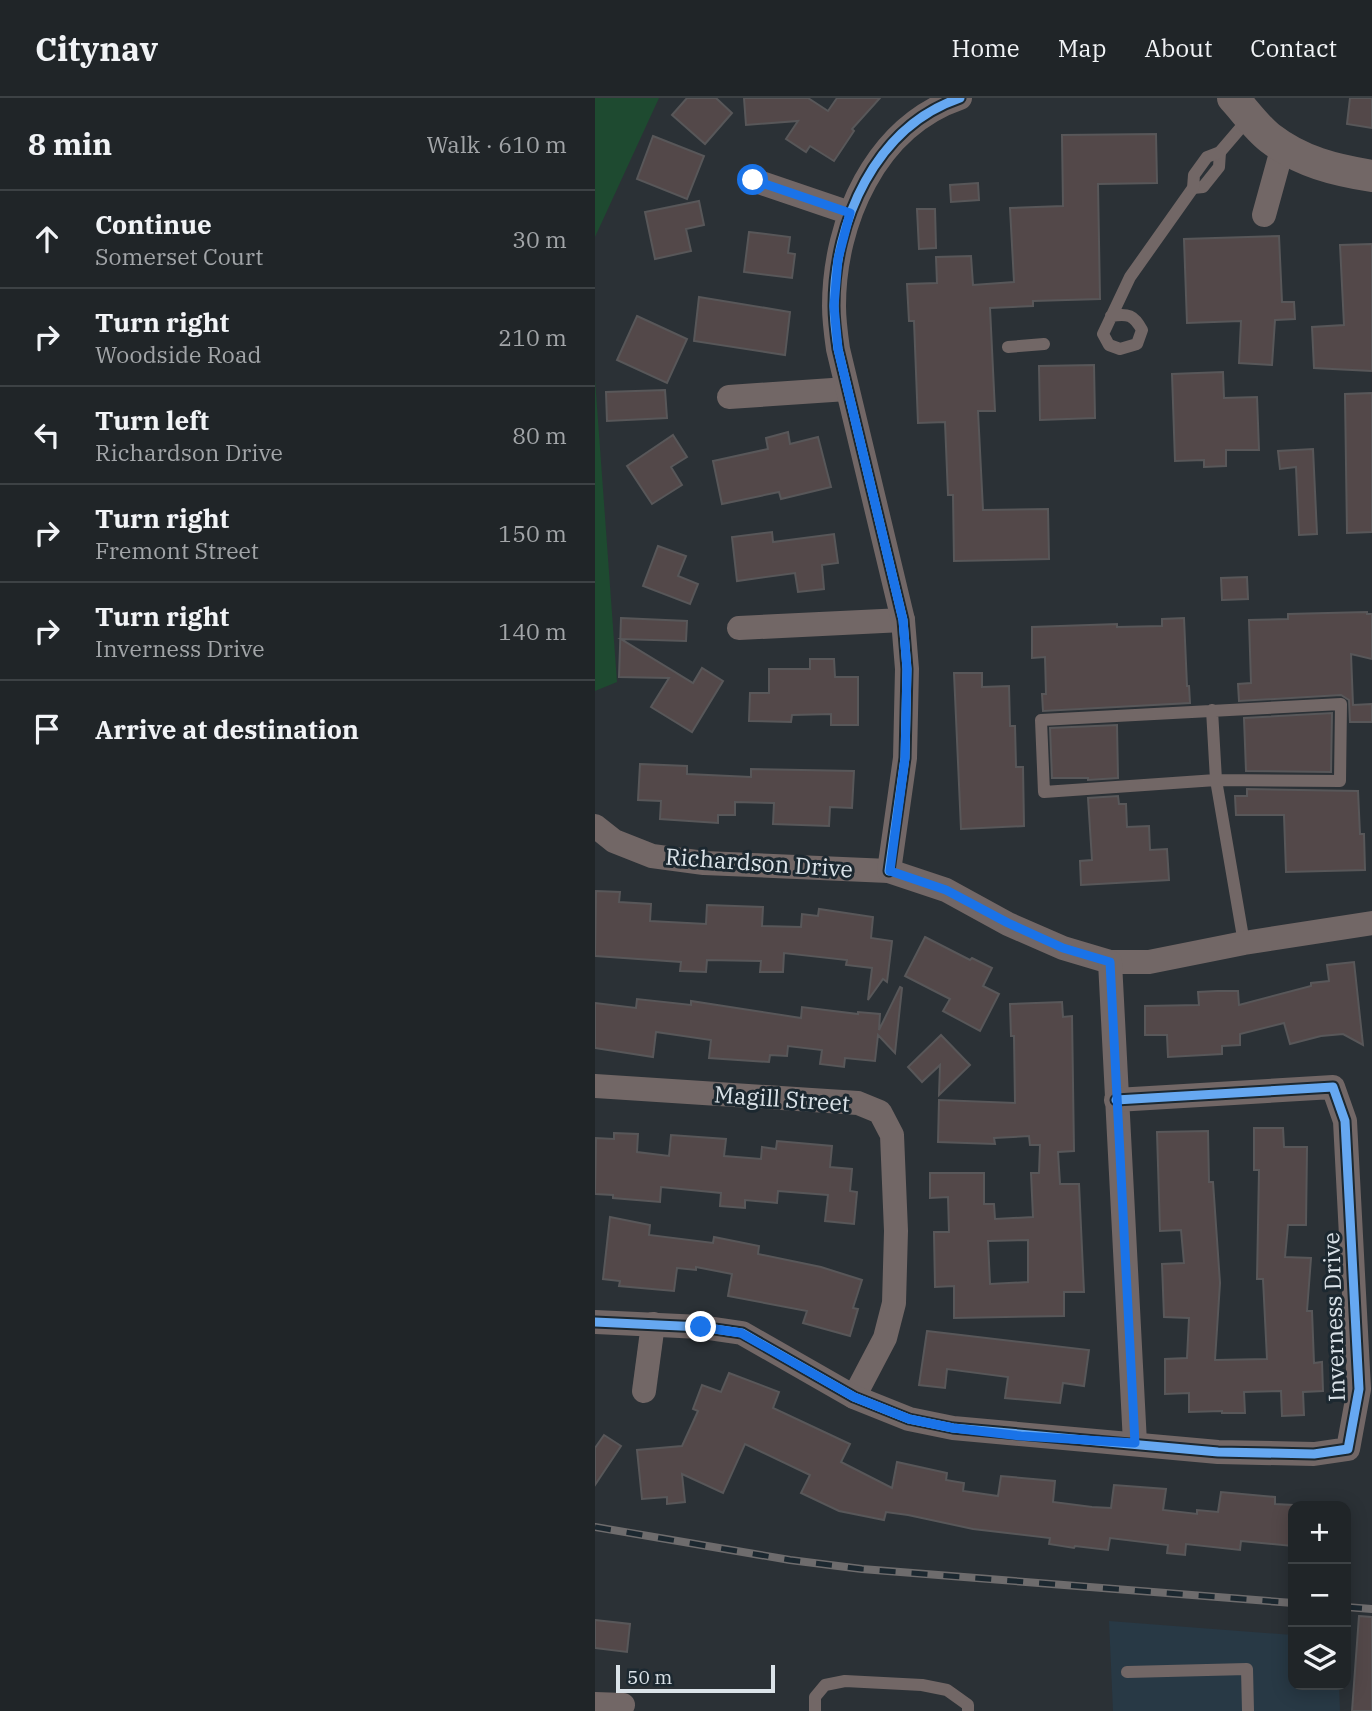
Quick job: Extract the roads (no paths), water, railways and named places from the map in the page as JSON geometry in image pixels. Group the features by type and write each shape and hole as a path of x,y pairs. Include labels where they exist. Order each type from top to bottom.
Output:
{"street":[{"path":"890,871 905,758 907,669 903,620 838,349 834,306 838,259 850,213 875,165 896,138 923,116 952,99"},
{"path":"1242,108 1269,137 1301,158 1332,169 1372,176"},
{"path":"1264,215 1283,146"},
{"path":"753,180 850,213"},
{"path":"729,397 848,388"},
{"path":"739,628 903,620"},
{"name":"Richardson Drive","path":"595,826 614,841 652,856 704,863 890,871 946,890 1063,948 1110,962 1149,962 1244,943 1372,923"},
{"path":"1110,962 1135,1443"},
{"name":"Magill Street","path":"595,1086 858,1103 880,1112 892,1135 896,1231 894,1303 885,1338 854,1397"},
{"name":"Inverness Drive","path":"595,1322 701,1327 741,1333 854,1397 909,1419 953,1428 1218,1452 1314,1454 1348,1449 1359,1389 1345,1121 1333,1087 1116,1100"},
{"path":"644,1391 653,1324"},
{"path":"595,1704 623,1705"}],"lane":[{"path":"1111,316 1130,277 1193,188 1194,175 1207,157 1220,152 1242,108"},
{"path":"1008,347 1044,344"},
{"path":"1341,704 1340,781 1216,780 1044,792 1041,720 1341,704"},
{"path":"1212,710 1216,780 1244,943"},
{"path":"1127,1672 1247,1669 1248,1711"},
{"path":"815,1711 814,1697 825,1685 845,1681 922,1685 947,1690 968,1705 968,1711"}],"railway":[{"path":"595,1527 790,1560 862,1569 1288,1603"},
{"path":"1351,1607 1372,1609"}]}
